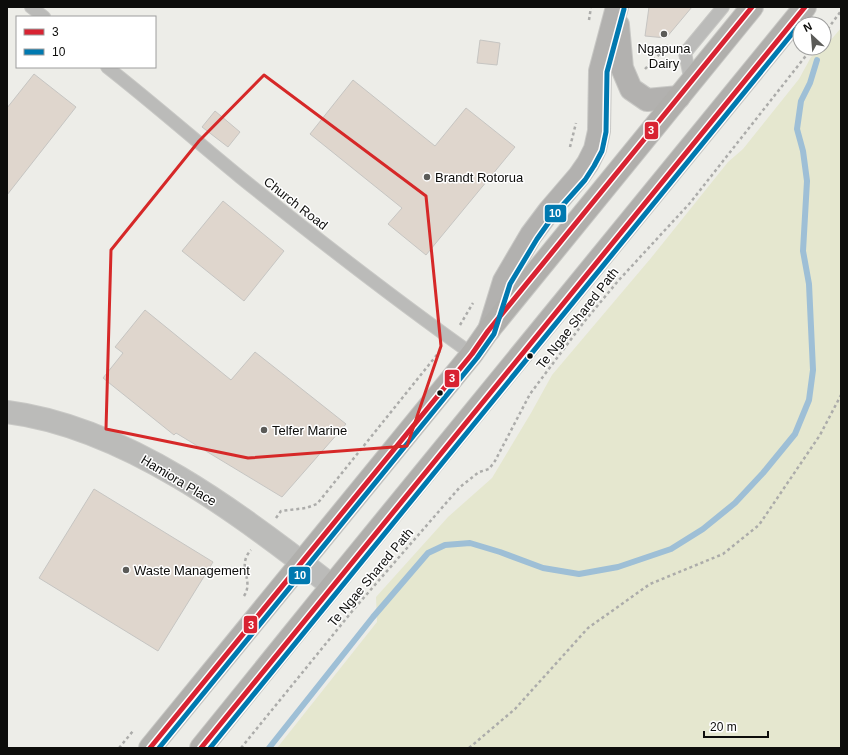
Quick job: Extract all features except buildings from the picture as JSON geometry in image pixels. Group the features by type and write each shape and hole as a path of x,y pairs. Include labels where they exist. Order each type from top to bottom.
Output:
{"highway":[{"path":"150,748 301,561 472,354 488,331 752,7"},
{"path":"201,748 805,7"}],"street":[{"path":"617,7 622,68 631,89 647,100 685,90"},
{"path":"488,331 504,281 531,235 549,210 579,176 595,149 599,131 600,71 617,7"},
{"name":"Hamiora Place","path":"7,412 24,414 74,427 121,446 171,472 241,518 301,561 332,586"}],"lane":[{"path":"31,7 43,16"},
{"path":"685,90 684,53 722,7"},
{"name":"Church Road","path":"108,68 241,177 388,294 472,354"}],"path":[{"path":"832,23 841,11"},
{"name":"Te Ngae Shared Path","path":"241,748 354,609 460,487 478,472 489,470 530,394 584,322 618,281 690,203 806,56"},
{"path":"470,748 515,709 588,628 650,584 723,554 759,525 820,435 841,395"},
{"path":"243,597 248,587 245,563 246,557 251,551"},
{"path":"119,748 134,730"}],"highlighted area":[{"path":"264,75 426,196 441,346 407,446 248,458 106,429 111,250 199,141"}],"green space":[{"path":"841,28 841,748 277,748 377,622 376,597 448,517 492,478 552,375 651,258 728,162 743,149 799,79 811,57 832,56 832,39"}],"waterway":[{"path":"269,748 373,617 428,553 445,545 470,543 500,552 543,568 579,574 618,567 671,549 703,529 735,503 763,473 795,434 809,400 813,370 809,284 803,251 807,181 803,151 797,129 801,101 810,83 817,60"}],"transit line":[{"name":"3","path":"150,748 472,354 488,331 752,7"},
{"name":"3","path":"201,748 805,7"},
{"name":"10","path":"159,748 477,358 494,334 510,284 537,239 554,215 585,180 602,151 606,132 607,72 624,9"},
{"name":"10","path":"210,748 792,34"}],"place":[{"name":"Ngapuna Dairy","path":"664,34"},
{"name":"Brandt Rotorua","path":"427,177"},
{"name":"Telfer Marine","path":"264,430"},
{"name":"Waste Management","path":"126,570"}]}
